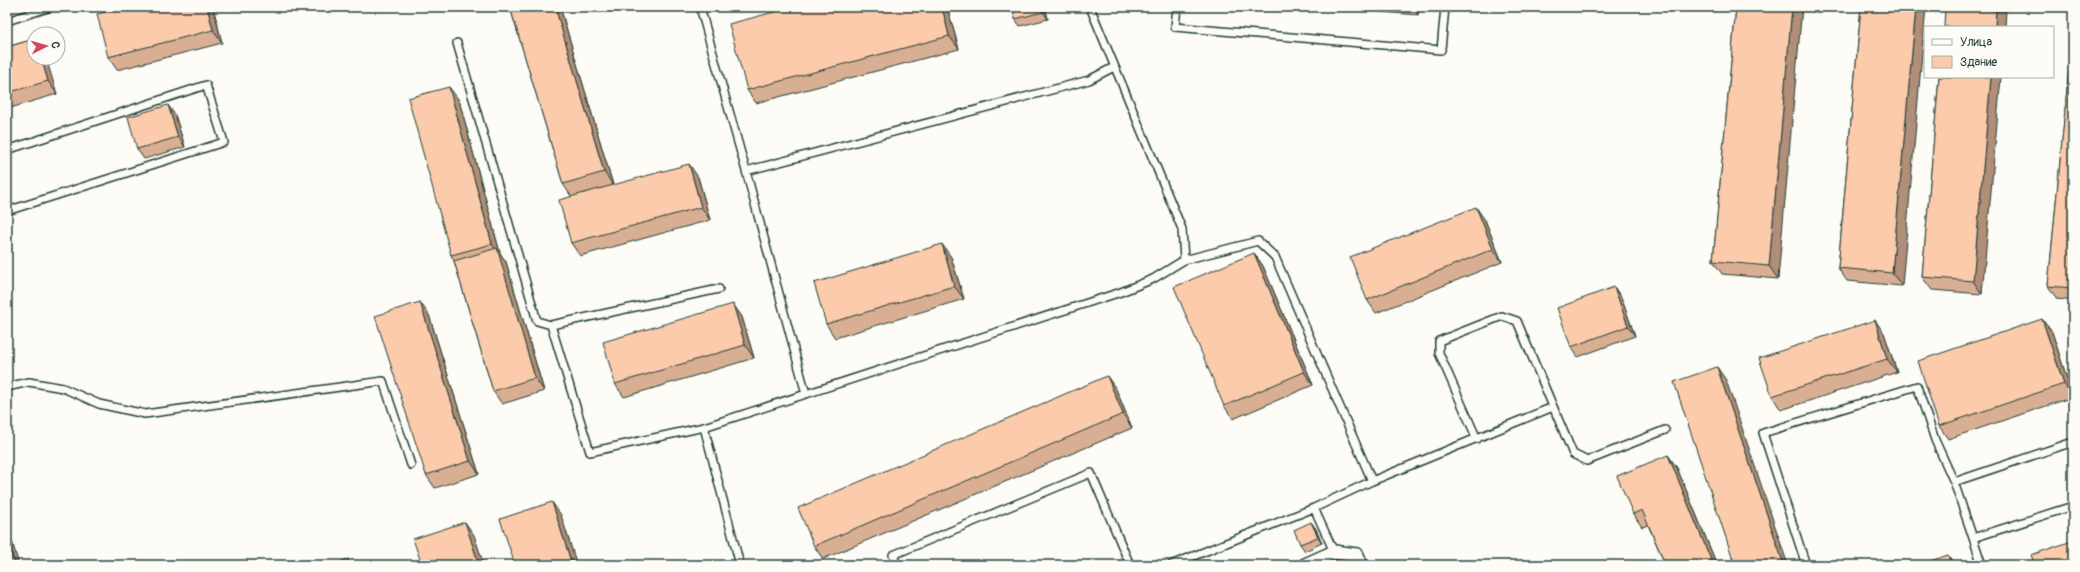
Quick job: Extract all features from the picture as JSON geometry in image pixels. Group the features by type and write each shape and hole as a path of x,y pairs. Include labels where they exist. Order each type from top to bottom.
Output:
{"street":[{"path":"1306,565 1334,552 1357,555 1361,565"}],"lane":[{"path":"7,21 38,9 51,7"},
{"path":"700,7 806,394"},
{"path":"1090,7 1182,229 1184,260"},
{"path":"1177,7 1175,27 1441,50 1445,7"},
{"path":"457,43 537,321 551,325 719,289"},
{"path":"746,171 1089,80 1114,67"},
{"path":"7,150 206,85 224,142 7,211"},
{"path":"551,325 590,452 704,428 1120,292 1153,279 1184,260 1258,241 1275,257 1372,481"},
{"path":"1477,439 1439,353 1439,341 1502,316 1517,321 1574,454 1587,461 1665,430"},
{"path":"7,387 29,382 63,388 99,404 145,414 383,382 411,465"},
{"path":"1806,565 1763,433 1917,386 1935,440 1954,482 1982,565"},
{"path":"1171,565 1314,508 1372,481 1553,407"},
{"path":"704,428 740,565"},
{"path":"1954,482 2073,442"},
{"path":"897,565 893,556 1091,473 1130,565"},
{"path":"1973,538 2073,506"},
{"path":"1314,508 1334,552"}],"building":[{"path":"126,7 207,7 213,30 108,57 97,14"},
{"path":"510,7 555,7 604,172 563,184"},
{"path":"793,7 942,7 949,36 747,90 729,24"},
{"path":"1012,7 1042,7 1043,12 1015,19"},
{"path":"1736,7 1792,7 1769,266 1713,261"},
{"path":"1861,7 1916,7 1892,273 1838,268"},
{"path":"1945,7 1996,7 1995,26 1944,26"},
{"path":"2073,26 2073,288 2048,286"},
{"path":"26,41 26,66 43,66 48,81 7,93 7,47"},
{"path":"1939,78 1991,78 1973,281 1922,277"},
{"path":"449,87 492,244 451,255 408,98"},
{"path":"168,105 178,137 137,149 128,117"},
{"path":"689,164 701,207 571,243 559,200"},
{"path":"1476,207 1493,249 1367,300 1350,257"},
{"path":"942,244 954,286 826,324 814,283"},
{"path":"497,248 535,378 493,391 454,261"},
{"path":"1254,253 1304,372 1224,406 1174,287"},
{"path":"1614,287 1628,326 1571,347 1557,308"},
{"path":"420,302 470,461 426,475 375,316"},
{"path":"733,304 745,345 615,384 603,342"},
{"path":"2042,319 2064,384 1939,426 1918,361"},
{"path":"1875,320 1887,359 1772,396 1759,358"},
{"path":"1717,367 1784,565 1735,565 1674,382"},
{"path":"1107,376 1123,414 814,546 798,508"},
{"path":"1668,455 1713,565 1663,565 1665,564 1642,510 1633,514 1617,476"},
{"path":"552,502 572,565 515,565 500,519"},
{"path":"465,522 479,565 422,565 413,539"},
{"path":"1311,522 1318,537 1300,544 1294,530"},
{"path":"7,538 15,565 7,565"},
{"path":"2072,541 2073,565 2035,565 2031,555"},
{"path":"1948,555 1951,565 1919,565"},
{"path":"348,559 350,565 331,565"}]}
